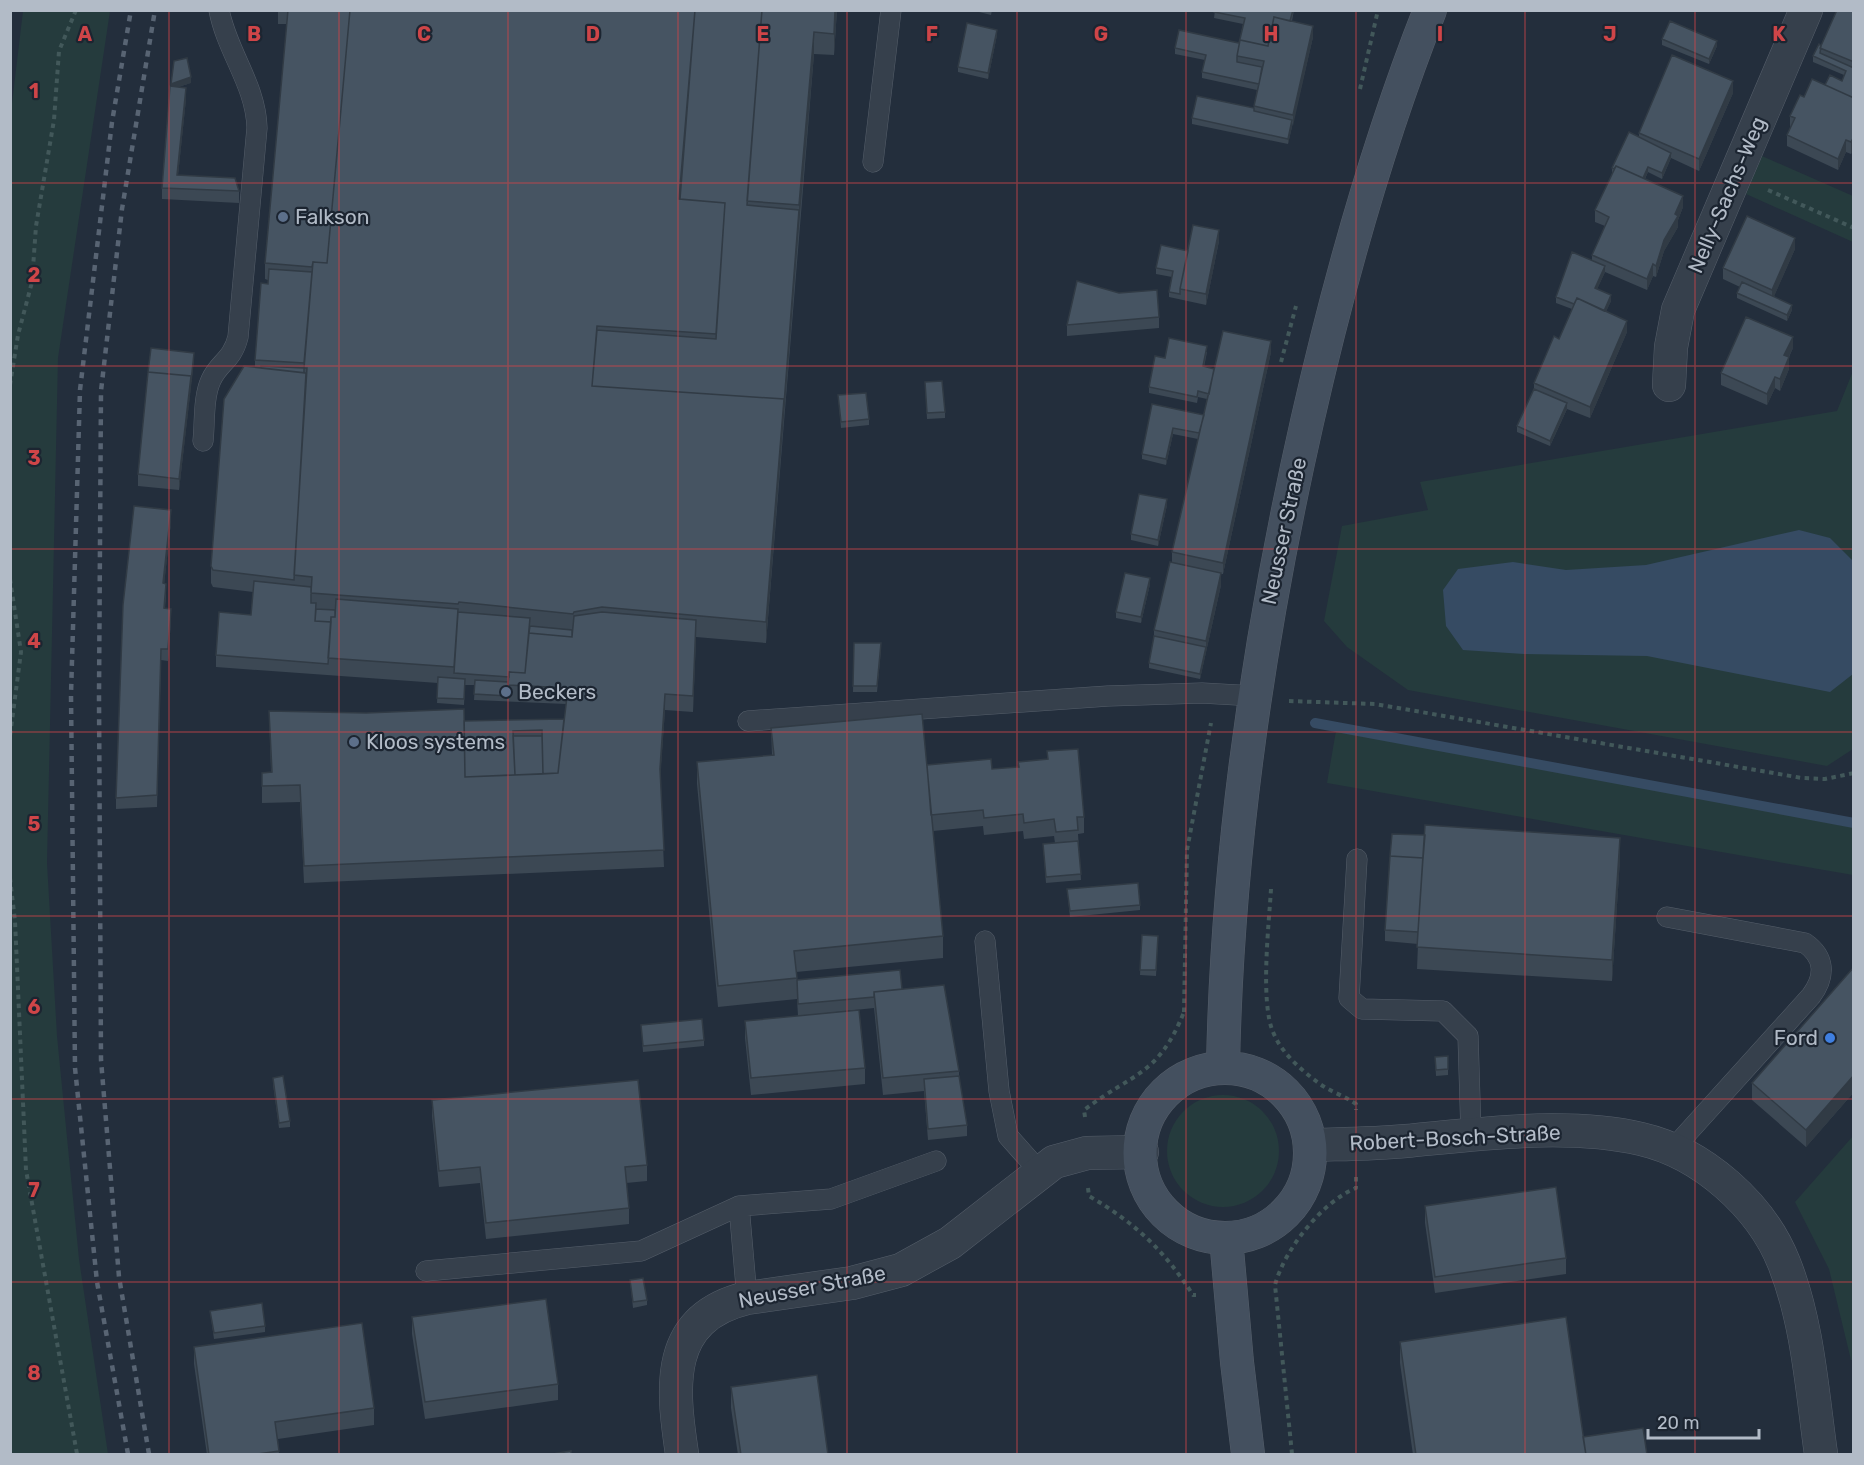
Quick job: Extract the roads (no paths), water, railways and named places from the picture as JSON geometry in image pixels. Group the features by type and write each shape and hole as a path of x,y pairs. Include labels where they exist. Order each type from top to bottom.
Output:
{"main road":[{"name":"Neusser Straße","path":"1223,1067 1230,905 1240,801 1254,696 1281,543 1340,284 1377,154 1430,10"},
{"path":"1223,1067 1240,1069 1266,1078 1288,1095 1303,1118 1310,1145 1302,1191 1288,1211 1270,1226 1249,1235 1226,1238 1200,1234 1166,1215 1150,1194 1142,1152 1143,1132 1152,1109 1168,1090 1189,1076 1223,1067"},
{"path":"1226,1238 1236,1362 1248,1455"}],"street":[{"name":"Nelly-Sachs-Weg","path":"1668,385 1671,347 1678,310 1806,10"},
{"name":"Robert-Bosch-Straße","path":"1310,1145 1355,1144 1471,1134 1547,1132 1609,1135 1641,1139 1672,1150 1705,1169 1740,1198 1777,1247 1790,1280 1800,1318 1821,1455"},
{"name":"Neusser Straße","path":"682,1455 674,1393 677,1364 681,1352 703,1318 722,1306 747,1298 852,1283 907,1267 950,1243 1039,1171 1054,1162 1076,1155 1142,1152"}],"lane":[{"path":"203,441 209,384 232,355 238,337 256,128 255,102 228,44 219,10"},
{"path":"873,162 891,10"},
{"path":"748,721 1108,696 1202,693 1254,696"},
{"path":"1357,859 1349,998 1362,1009 1443,1011 1468,1036 1471,1134"},
{"path":"1667,917 1805,943 1818,954 1822,970 1817,988 1811,996 1672,1150"},
{"path":"986,941 999,1091 1008,1136 1039,1171"},
{"path":"426,1270 641,1251 739,1206 831,1199 936,1161"},
{"path":"739,1206 747,1298"}],"water":[{"path":"1799,530 1830,538 1853,561 1853,674 1830,692 1647,656 1524,654 1463,650 1446,626 1443,590 1458,569 1513,562 1566,570 1646,565"}],"waterway":[{"path":"1315,723 1854,823"}],"railway":[{"path":"128,1454 97,1282 75,1068 71,695 80,390 112,122 131,10"},
{"path":"149,1454 119,1277 101,1060 99,696 101,391 122,209 155,10"}],"place":[{"name":"Falkson","path":"283,217"},
{"name":"Beckers","path":"506,692"},
{"name":"Kloos systems","path":"354,742"},
{"name":"Ford","path":"1830,1038"}]}
